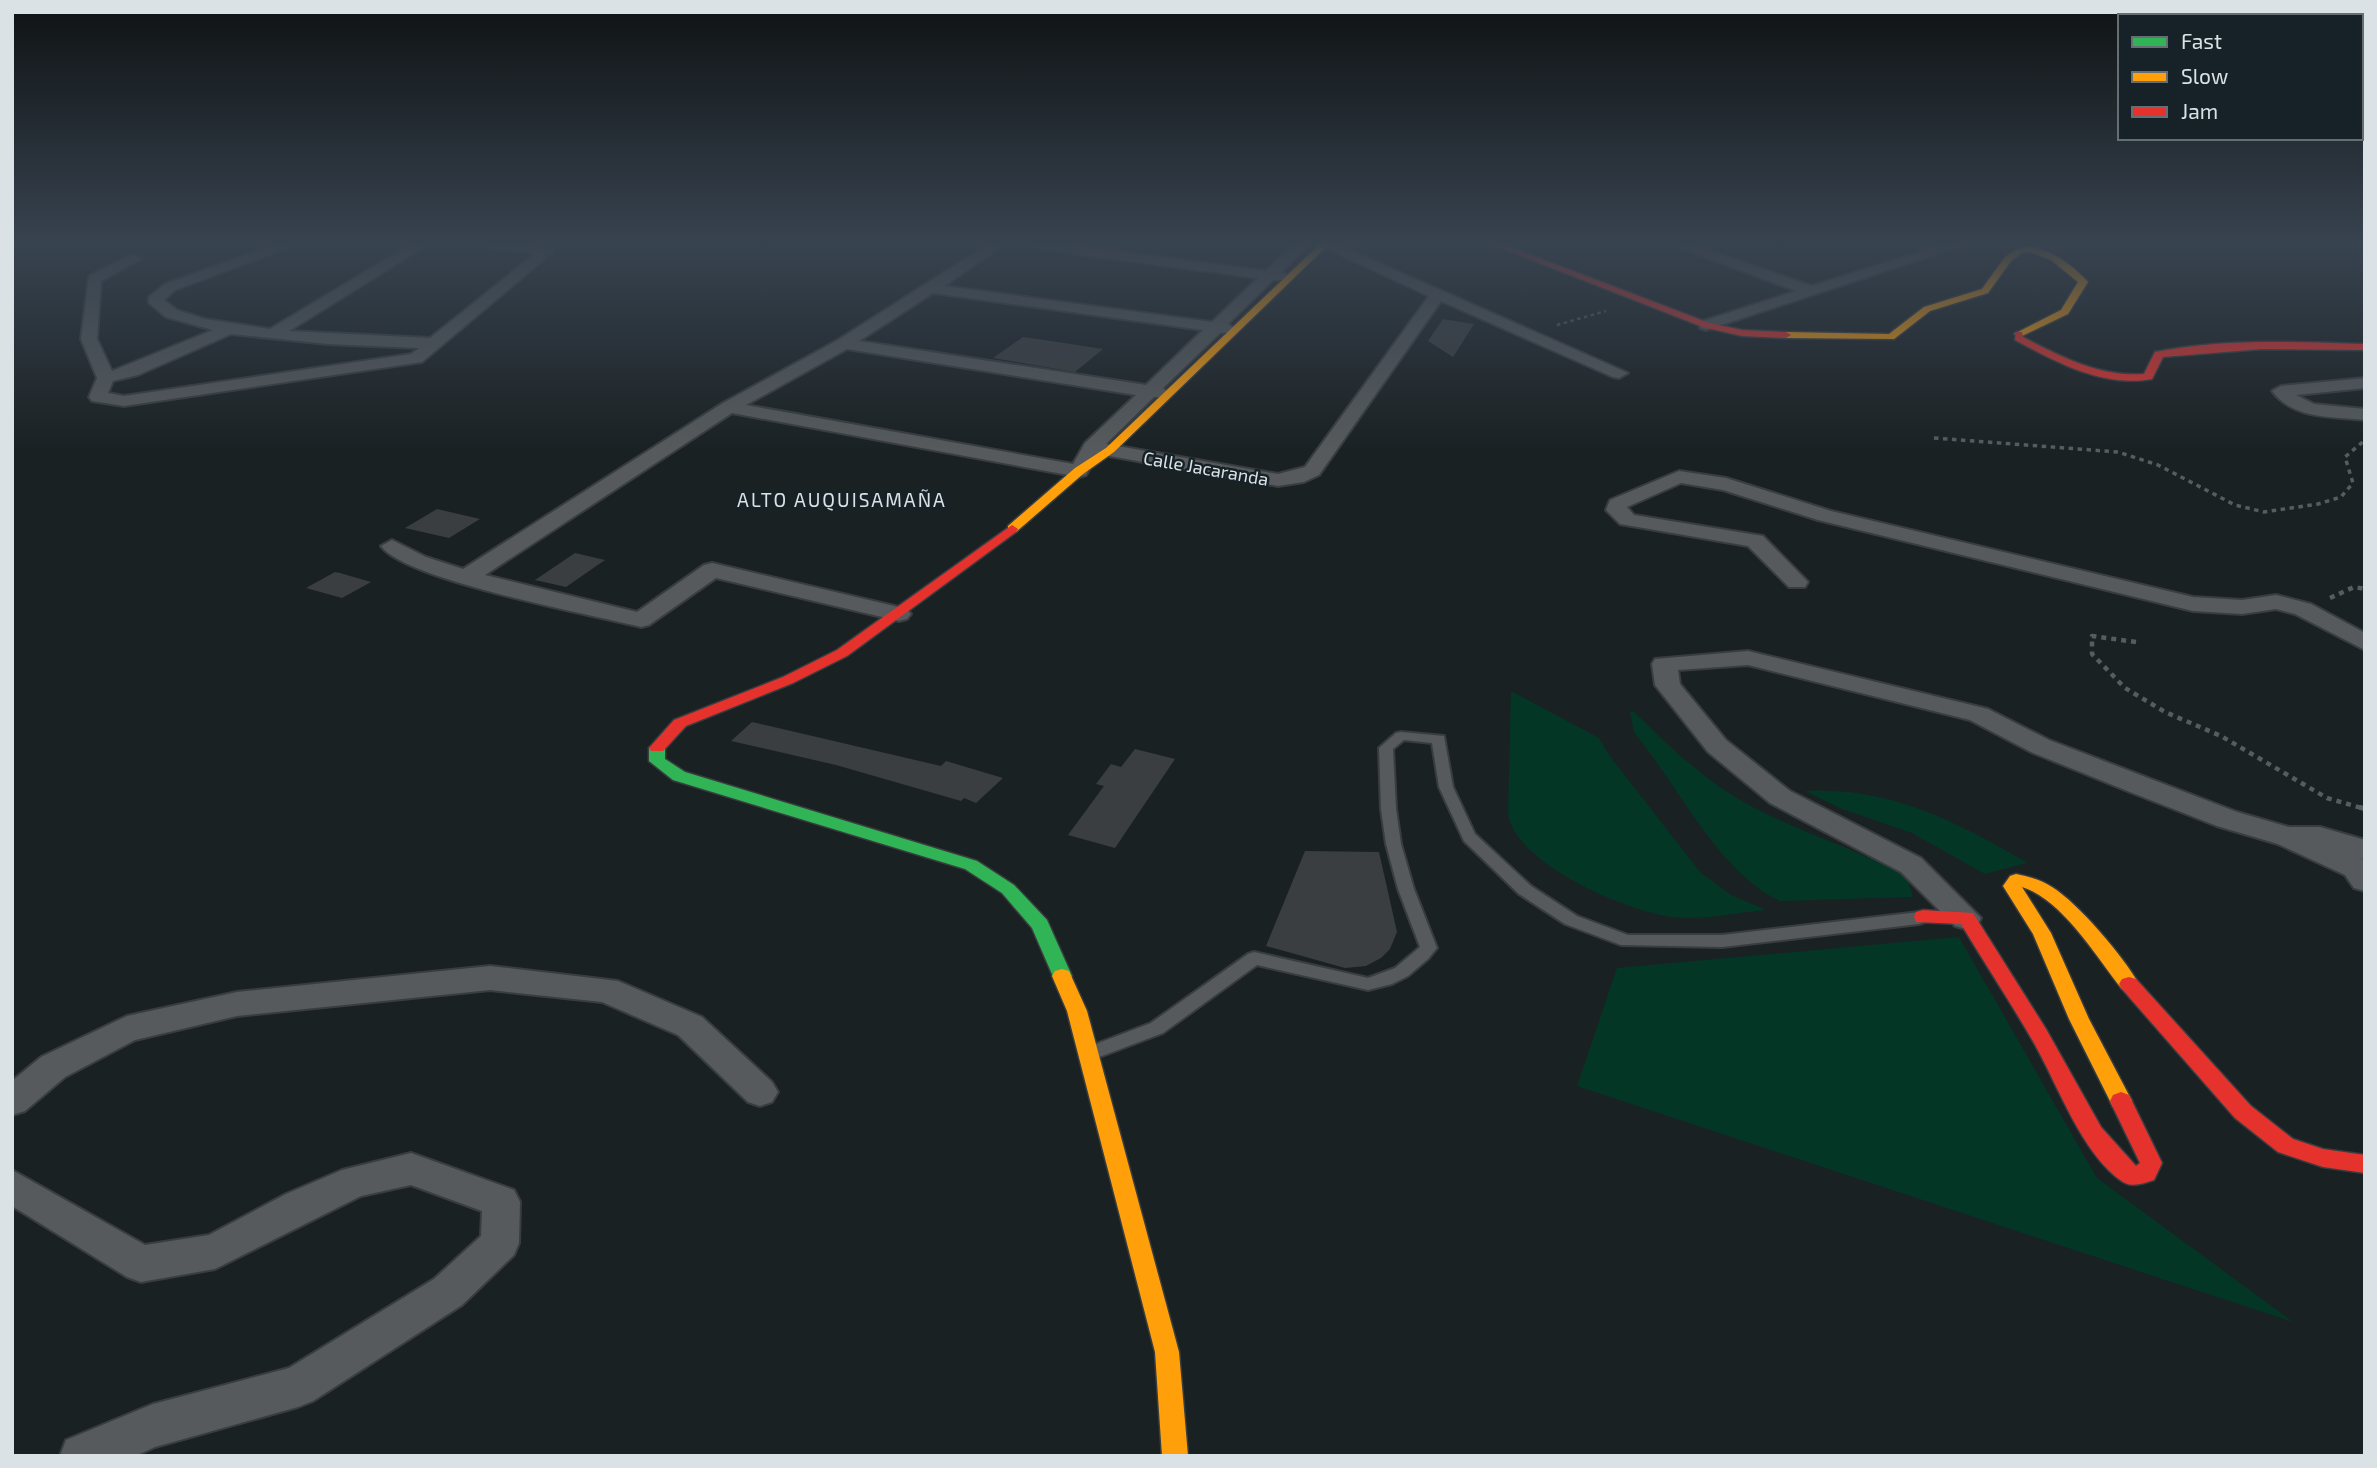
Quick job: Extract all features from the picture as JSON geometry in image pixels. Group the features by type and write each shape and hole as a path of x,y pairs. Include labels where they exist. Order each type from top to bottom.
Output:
{"street":[{"path":"91,314 89,339 106,378 98,397 124,401 416,358 470,314"},
{"path":"172,314 225,331 432,344"},
{"path":"275,333 307,314"},
{"path":"466,577 729,407 844,344 890,314"},
{"path":"1112,314 1234,330"},
{"path":"1175,1456 1167,1352 1090,1053 1077,1011 1040,925 1008,889 971,865 679,776 657,761 657,745 680,723 820,664 900,614 996,543 1079,471 1150,391 1230,314"},
{"path":"1101,449 1169,394 1251,314"},
{"name":"Calle Jacaranda","path":"1101,449 1278,480 1297,478 1312,471 1424,314"},
{"path":"1481,314 1619,373"},
{"path":"1676,314 1706,325 1742,333 1860,339 1891,337 1921,314"},
{"path":"1706,325 1743,314"},
{"path":"2062,314 2020,332 2018,338 2108,377 2137,381 2148,377 2159,354 2203,346 2263,343 2365,347"},
{"path":"106,378 132,371 225,331"},
{"path":"844,344 1169,394"},
{"path":"2365,383 2281,391 2292,403 2311,412 2365,415"},
{"path":"729,407 1079,471"},
{"path":"1797,582 1755,541 1627,520 1616,510 1617,504 1679,477 1726,484 1825,516 2193,604 2242,607 2276,602 2303,610 2365,643"},
{"path":"392,546 418,562 466,577 641,620 712,570 900,614"},
{"path":"2365,881 2355,868 2288,837 2227,819 2140,786 2040,746 1979,714 1748,658 1664,664 1668,685 1717,746 1780,797 1911,864 1966,918 2050,1054 2090,1132 2112,1164 2132,1177 2146,1173 2151,1163 2078,1016 2054,958 2023,898 2011,886 2016,880 2030,880 2066,908 2144,1003 2243,1112 2286,1146 2323,1158 2365,1164"},
{"path":"2288,837 2320,837 2365,850"},
{"path":"1923,917 1966,918"},
{"path":"12,1101 53,1067 127,1028 237,1004 490,978 606,990 691,1026 760,1092"},
{"path":"12,1186 141,1264 215,1251 299,1206 355,1181 411,1169 501,1202 500,1243 448,1292 298,1386 153,1426 82,1456"}],"lane":[{"path":"1090,1053 1157,1028 1254,958 1368,984 1386,982 1408,970 1429,948 1398,865 1391,827 1386,748 1401,736 1439,739 1446,788 1469,837 1524,890 1571,920 1627,941 1722,941 1923,917"}],"path":[{"path":"1526,334 1597,314"},
{"path":"1934,438 2118,452 2158,465 2235,505 2264,512 2318,504 2341,497 2353,483 2346,457 2357,444 2365,440"},
{"path":"2136,642 2092,636 2092,654 2124,688 2165,712 2232,742 2327,799 2365,808"}],"green space":[{"path":"1511,691 1599,738 1609,755 1700,872 1731,895 1766,910 1695,918 1664,916 1638,909 1580,885 1531,851 1515,832 1508,813"},
{"path":"1633,711 1680,756 1718,786 1774,818 1864,855 1907,877 1913,897 1780,901 1759,889 1740,873 1706,833 1634,732 1630,712"},
{"path":"1805,791 1865,794 1921,810 1975,834 2027,863 1985,874 1912,833 1842,809"},
{"path":"1959,937 2097,1178 2293,1322 1577,1086 1617,968"}],"building":[{"path":"1443,319 1474,324 1453,357 1428,341"},
{"path":"1023,337 1103,349 1075,372 993,358"},
{"path":"437,509 480,519 449,538 405,528"},
{"path":"575,553 605,560 566,587 535,580"},
{"path":"335,572 371,582 342,598 306,588"},
{"path":"752,722 941,766 946,761 1003,778 976,803 964,798 961,801 836,765 731,741"},
{"path":"1135,749 1175,759 1115,848 1068,835 1104,786 1096,784 1111,764 1121,767"},
{"path":"1305,851 1379,852 1397,932 1390,949 1381,958 1366,966 1345,968 1266,946"}],"traffic: fast":[{"path":"657,748 657,761 679,776 971,865 1008,889 1040,925 1062,976"}],"traffic: slow":[{"path":"1012,529 1079,471 1110,450 1252,314"},
{"path":"1786,335 1891,337 1921,314"},
{"path":"2019,334 2062,314"},
{"path":"2121,1101 2079,1019 2042,933 2012,886 2016,880 2031,883 2063,905 2129,984"},
{"path":"1062,976 1077,1011 1167,1352 1175,1456"}],"traffic: jam":[{"path":"1676,314 1706,325 1742,333 1786,335"},
{"path":"2019,334 2018,338 2080,368 2114,377 2131,378 2148,377 2159,354 2236,347 2365,347"},
{"path":"657,748 680,723 788,680 842,653 1012,529"},
{"path":"1923,917 1966,918 2039,1035 2094,1134 2117,1163 2132,1176 2146,1173 2151,1163 2121,1101"},
{"path":"2129,984 2243,1112 2286,1146 2323,1158 2365,1164"}],"district":[{"name":"ALTO AUQUISAMAÑA","path":"842,499"}]}
